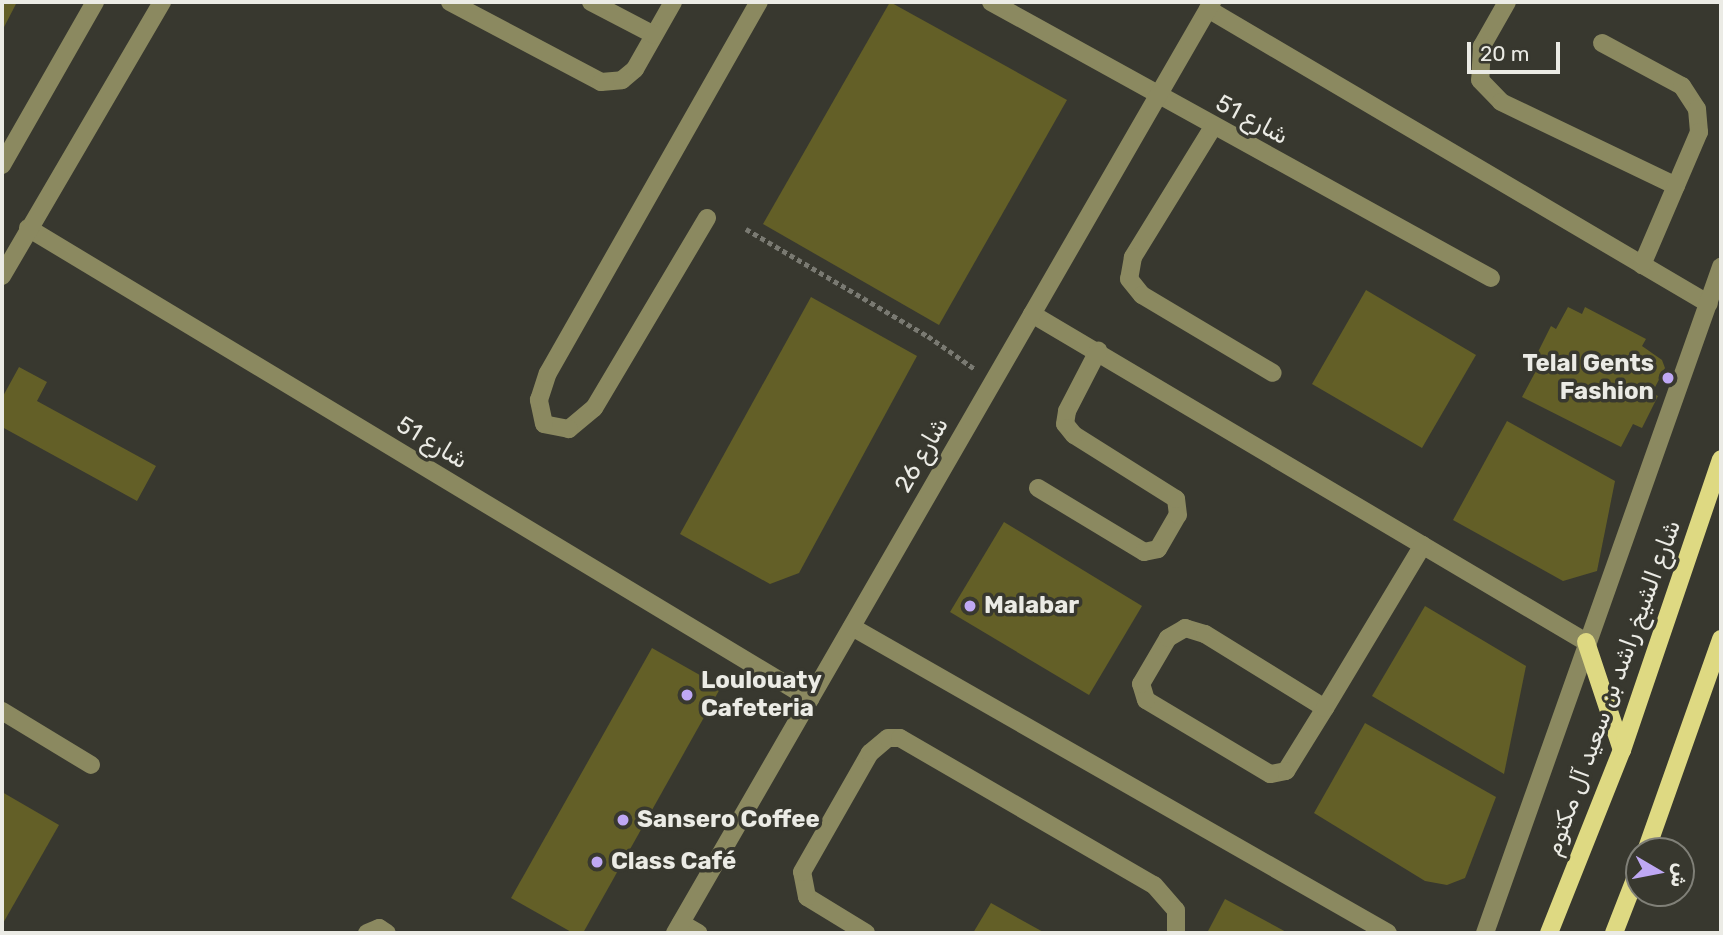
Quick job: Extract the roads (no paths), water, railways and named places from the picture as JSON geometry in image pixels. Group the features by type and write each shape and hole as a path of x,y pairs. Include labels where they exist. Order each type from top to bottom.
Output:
{"main road":[{"name":"شارع الشيخ راشد بن سعيد آل مكتوم","path":"1549,933 1622,750 1721,459"},
{"path":"1651,837 1721,639"},
{"path":"1586,642 1622,750"},
{"path":"1614,933 1625,905"}],"street":[{"path":"2,165 95,2"},
{"path":"2,276 162,2"},
{"path":"450,2 601,82 622,80 635,69 673,2"},
{"path":"591,2 654,35"},
{"path":"707,218 594,408 583,422 569,429 544,424 539,400 548,373 759,2"},
{"name":"شارع 51","path":"991,2 1157,97 1491,278"},
{"path":"1507,2 1482,46 1480,80 1501,102 1676,186"},
{"path":"1210,6 1709,304"},
{"name":"شارع 26","path":"678,928 1210,6"},
{"path":"1602,43 1682,86 1697,109 1699,132 1642,265"},
{"path":"1213,127 1133,257 1129,279 1142,295 1273,373"},
{"name":"شارع 51","path":"28,228 810,699"},
{"path":"1485,933 1721,267"},
{"path":"1032,314 1586,642"},
{"path":"1038,488 1144,552 1158,549 1178,515 1176,499 1068,430 1067,411 1098,351"},
{"path":"1325,708 1196,629 1185,628 1168,638 1141,684 1146,701 1270,774 1286,771 1325,708 1423,545"},
{"path":"852,627 1388,933"},
{"path":"2,711 91,765"},
{"path":"866,933 807,897 802,872 870,753 888,738 900,738 1154,886 1176,910 1176,933"},
{"path":"367,933 379,928 387,933"},
{"path":"678,928 698,933"}],"place":[{"name":"Telal Gents Fashion","path":"1668,378"},
{"name":"Malabar","path":"970,606"},
{"name":"Loulouaty Cafeteria","path":"687,695"},
{"name":"Sansero Coffee","path":"623,820"},
{"name":"Class Café","path":"597,862"}]}
